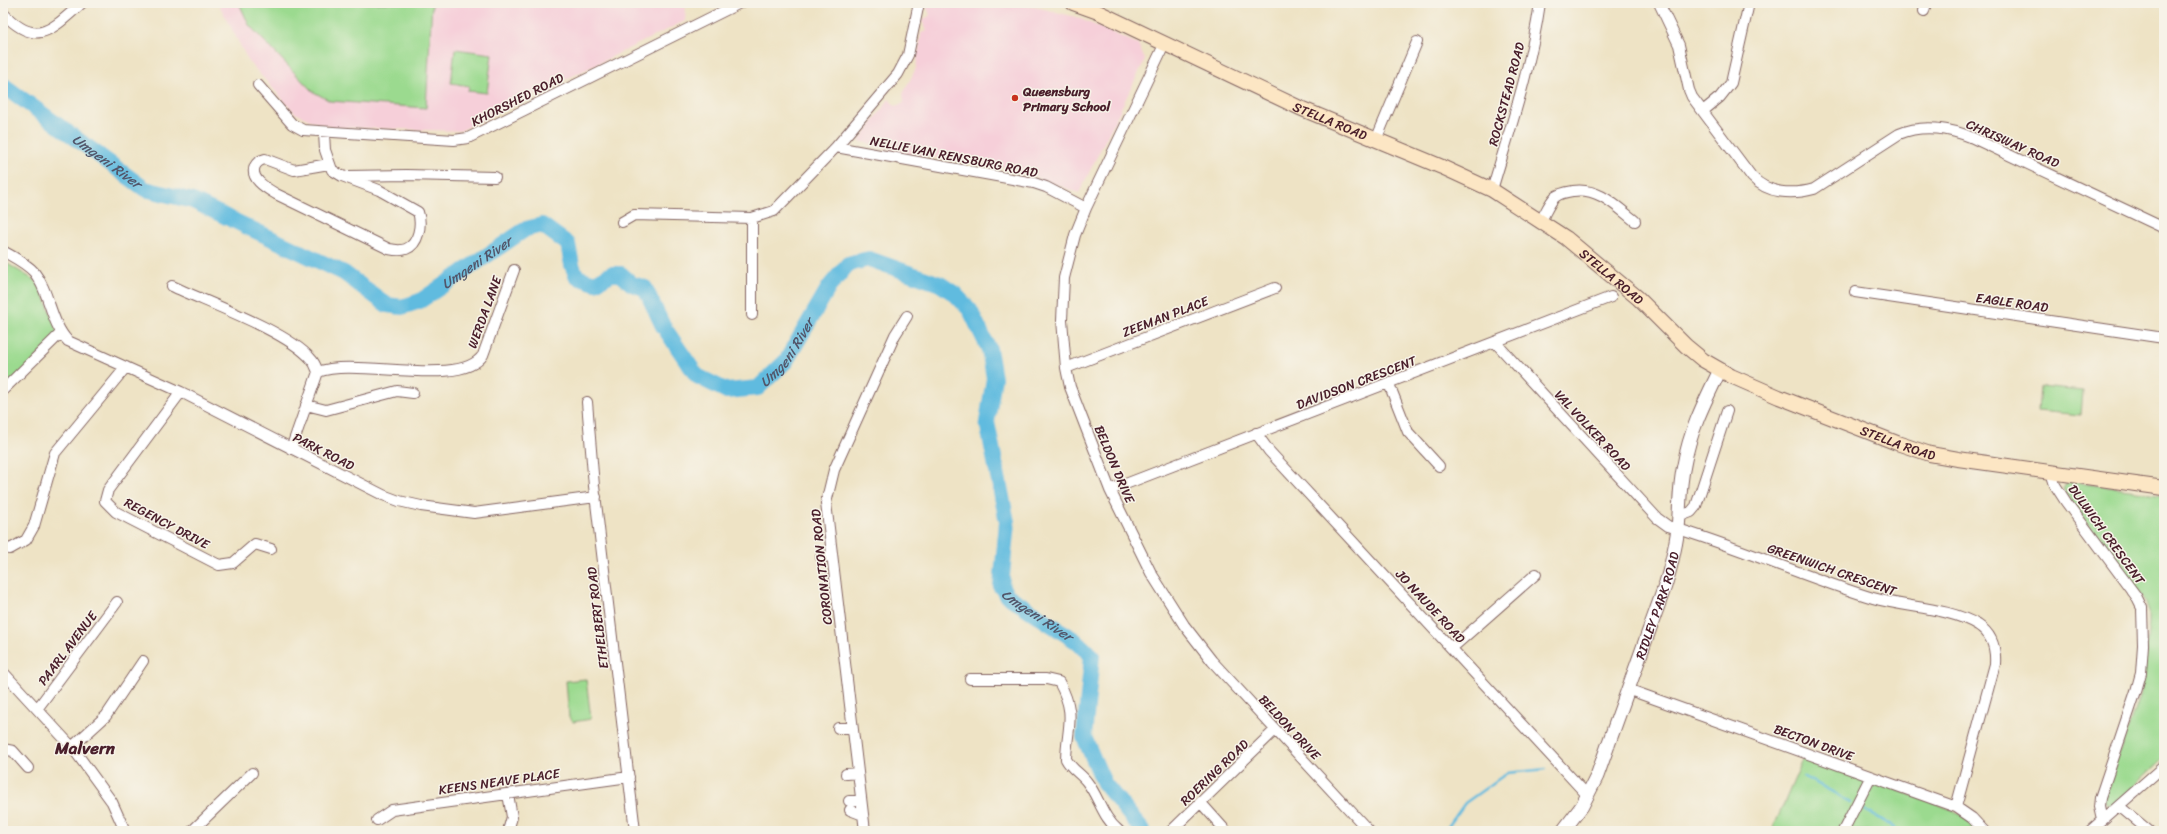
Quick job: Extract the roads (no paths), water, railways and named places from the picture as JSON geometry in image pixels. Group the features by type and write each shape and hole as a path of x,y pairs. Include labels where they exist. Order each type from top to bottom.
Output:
{"main road":[{"name":"STELLA ROAD","path":"1073,3 1165,44 1300,108 1492,190 1566,238 1638,298 1686,346 1720,370 1779,397 1914,449 1958,459 2164,488"}],"street":[{"path":"3,13 20,27 31,33 43,32 54,26 82,3"},
{"name":"KHORSHED ROAD","path":"258,85 292,124 303,130 324,133 454,140 468,138 740,3"},
{"path":"622,222 634,215 752,218 774,211 836,147 887,88 904,65 913,37 919,3"},
{"name":"ROCKSTEAD ROAD","path":"1492,190 1522,89 1537,28 1540,3"},
{"name":"CHRISWAY ROAD","path":"1659,3 1680,45 1688,90 1752,177 1758,183 1771,190 1796,193 1814,190 1899,134 1913,129 1933,128 1968,135 2164,228"},
{"path":"1703,111 1720,97 1731,83 1749,3"},
{"path":"1376,140 1416,42"},
{"name":"BELDON DRIVE","path":"1165,44 1086,208 1075,235 1064,278 1062,320 1066,368 1070,386 1110,490 1151,573 1184,625 1212,661 1369,831"},
{"path":"324,133 329,164 332,170 342,176 379,190 418,212 420,228 410,246 405,250 389,249 276,194 263,186 256,178 255,172 256,165 261,160 265,159 294,170 329,164"},
{"name":"NELLIE VAN RENSBURG ROAD","path":"836,147 1034,183 1046,187 1086,208"},
{"path":"342,176 406,175 495,177"},
{"path":"1540,222 1555,197 1565,192 1579,190 1591,190 1599,194 1636,221"},
{"path":"752,218 752,315"},
{"path":"3,251 33,271 44,288 61,334 3,390"},
{"name":"WERDA LANE","path":"318,372 330,369 352,368 438,371 477,363 483,355 514,270"},
{"path":"172,286 279,335 315,363 318,372 291,448"},
{"name":"ZEEMAN PLACE","path":"1066,368 1274,288"},
{"name":"EAGLE ROAD","path":"1855,292 2164,338"},
{"name":"DAVIDSON CRESCENT","path":"1110,490 1256,433 1389,384 1611,297"},
{"name":"CORONATION ROAD","path":"865,831 831,556 826,502 834,470 896,335 907,316"},
{"name":"PARK ROAD","path":"61,334 68,341 78,346 181,392 383,495 399,501 421,506 474,513 596,497"},
{"name":"VAL VOLKER ROAD","path":"1495,342 1657,518 1668,526 1678,523"},
{"path":"3,548 10,549 26,540 34,526 55,453 126,367"},
{"name":"RIDLEY PARK ROAD","path":"1563,831 1588,796 1597,776 1672,565 1678,523 1683,466 1692,432 1700,410 1720,370"},
{"path":"1389,384 1408,432 1439,466"},
{"path":"306,405 326,410 397,391 413,394"},
{"name":"REGENCY DRIVE","path":"181,392 108,490 105,501 116,512 219,565 233,563 255,544 272,549"},
{"name":"ETHELBERT ROAD","path":"586,402 635,831"},
{"path":"1678,523 1696,506 1728,411"},
{"name":"JO NAUDE ROAD","path":"1256,433 1269,451 1588,796"},
{"name":"DULWICH CRESCENT","path":"2051,472 2055,485 2066,502 2136,596 2143,617 2140,673 2136,691 2100,798 2099,807 2102,820"},
{"name":"GREENWICH CRESCENT","path":"1678,523 1846,590 1893,604 1948,613 1966,619 1979,626 1989,637 1996,650 1995,664 1956,807"},
{"path":"821,557 831,556"},
{"path":"1452,648 1536,574"},
{"name":"PAARL AVENUE","path":"37,709 117,602"},
{"path":"72,747 106,716 143,661"},
{"path":"3,672 72,747 112,802 125,831"},
{"path":"970,679 1046,679 1059,682 1068,700 1071,725 1066,759 1073,769 1086,781 1105,816 1118,831"},
{"name":"BECTON DRIVE","path":"1627,690 1956,807 1972,818 1984,831"},
{"path":"838,728 852,728"},
{"name":"ROERING ROAD","path":"1171,831 1275,730"},
{"path":"3,749 12,751 28,768"},
{"path":"2090,831 2164,766"},
{"path":"192,831 252,773"},
{"path":"846,774 858,773"},
{"name":"KEENS NEAVE PLACE","path":"377,820 392,810 629,776"},
{"path":"1843,831 1871,776"},
{"path":"508,794 512,817 508,831"},
{"path":"861,801 849,806 862,815"},
{"path":"1201,803 1226,831"},
{"path":"2119,806 2149,831"}],"waterway":[{"name":"Umgeni River","path":"3,85 145,189 193,201 344,273 387,305 402,307 420,301 526,229 542,225 568,244 572,265 577,277 595,283 611,274 621,274 632,284 645,288 663,326 697,376 727,391 758,388 786,361 829,287 848,264 869,259 940,284 955,294 970,310 989,349 994,378 987,422 1007,522 1001,587 1008,596 1076,641 1092,656 1084,737 1104,783 1143,831"},
{"path":"1445,831 1465,803 1507,773 1546,769"},
{"path":"1803,776 1851,802"},
{"path":"1865,810 1899,831"}],"place":[{"name":"Queensburg Primary School","path":"1015,98"}],"district":[{"name":"Malvern","path":"85,748"}]}
